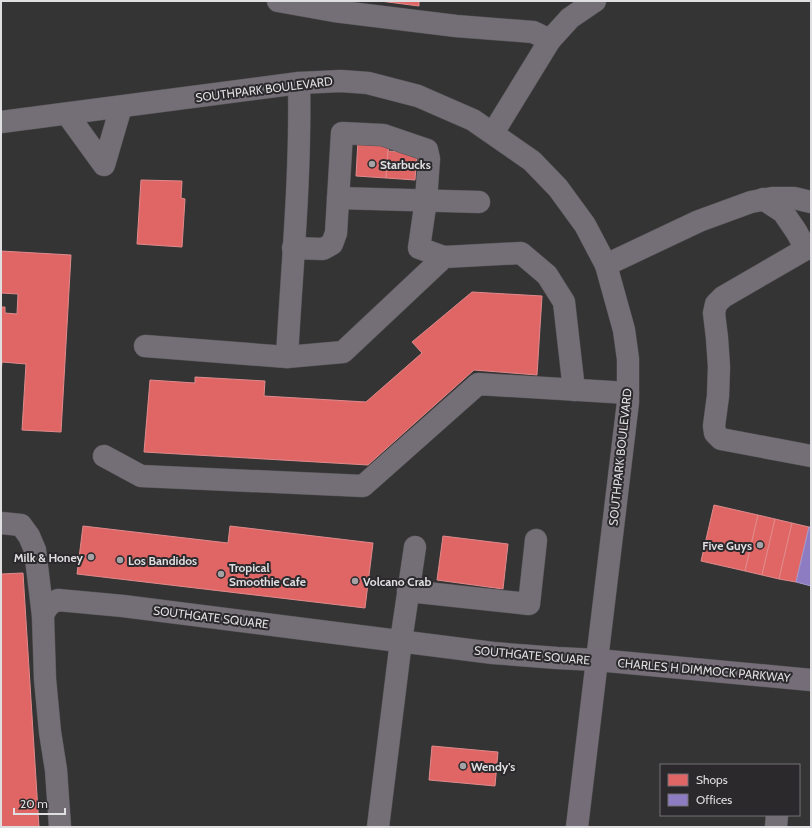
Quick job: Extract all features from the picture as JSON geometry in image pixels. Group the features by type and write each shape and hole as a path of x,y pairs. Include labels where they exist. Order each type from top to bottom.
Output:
{"main road":[{"name":"CHARLES H DIMMOCK PARKWAY","path":"597,660 811,680"},
{"name":"SOUTHPARK BOULEVARD","path":"577,827 597,660"}],"street":[{"path":"278,1 334,11 440,24 533,32 550,40"},
{"path":"493,134 550,40 570,18 595,1"},
{"name":"SOUTHPARK BOULEVARD","path":"1,122 299,83 341,81 368,83 391,88 418,96 447,108 472,120 532,161 558,188 585,225 606,266 624,330 628,359 628,402 597,660"},
{"path":"287,357 300,131 299,83"},
{"path":"67,114 104,165 121,107"},
{"path":"293,248 322,250 332,244 336,233 342,133 383,135 428,150 429,159 426,200 419,248 444,257 521,253 547,275 564,302 574,390"},
{"path":"338,198 479,202"},
{"path":"606,266 699,221 751,202 772,198 794,198 811,202"},
{"path":"763,199 783,212 809,247 723,297 716,304 714,313 719,366 718,396 714,426 715,433 721,440 811,456"},
{"path":"145,346 287,357 342,352 444,257"},
{"path":"104,456 141,476 363,486 478,384 628,393"},
{"path":"1,523 21,525 29,536 35,550 44,616 45,679 50,732 56,770 60,827"},
{"path":"408,591 529,604 536,540"},
{"path":"378,827 401,640 415,547"},
{"name":"SOUTHGATE SQUARE","path":"44,616 45,610 50,603 58,600 123,606 401,640 493,653 597,660"},
{"path":"776,827 777,816"}],"building: Shops":[{"path":"380,1 419,1 419,6"},
{"name":"Starbucks","path":"358,140 389,142 386,178 356,176"},
{"path":"388,151 417,153 415,180 386,178"},
{"path":"141,180 182,181 181,198 185,199 182,247 137,244"},
{"path":"1,251 71,255 61,432 22,430 26,364 2,362 1,373 1,307 5,307 5,313 17,314 18,294 1,293"},
{"path":"472,292 542,296 537,375 474,370 368,465 144,452 150,380 195,383 195,377 265,381 264,396 366,402 422,353 412,342"},
{"path":"714,505 758,515 745,571 701,561"},
{"name":"Five Guys","path":"758,515 775,519 762,575 745,571"},
{"path":"775,519 792,523 779,579 762,575"},
{"path":"792,523 809,527 796,582 779,579"},
{"path":"83,526 228,543 230,526 373,543 365,608 77,574"},
{"path":"443,536 508,544 503,589 437,580"},
{"path":"23,573 39,827 1,827 1,574"},
{"name":"Wendy's","path":"432,746 498,752 495,786 429,780"}],"building: Offices":[{"path":"809,527 811,527 811,586 796,582"}],"place":[{"name":"Starbucks","path":"372,164"},
{"name":"Five Guys","path":"760,545"},
{"name":"Milk & Honey","path":"91,557"},
{"name":"Los Bandidos","path":"120,560"},
{"name":"Tropical Smoothie Cafe","path":"221,574"},
{"name":"Volcano Crab","path":"355,581"},
{"name":"Wendy's","path":"463,766"}]}
